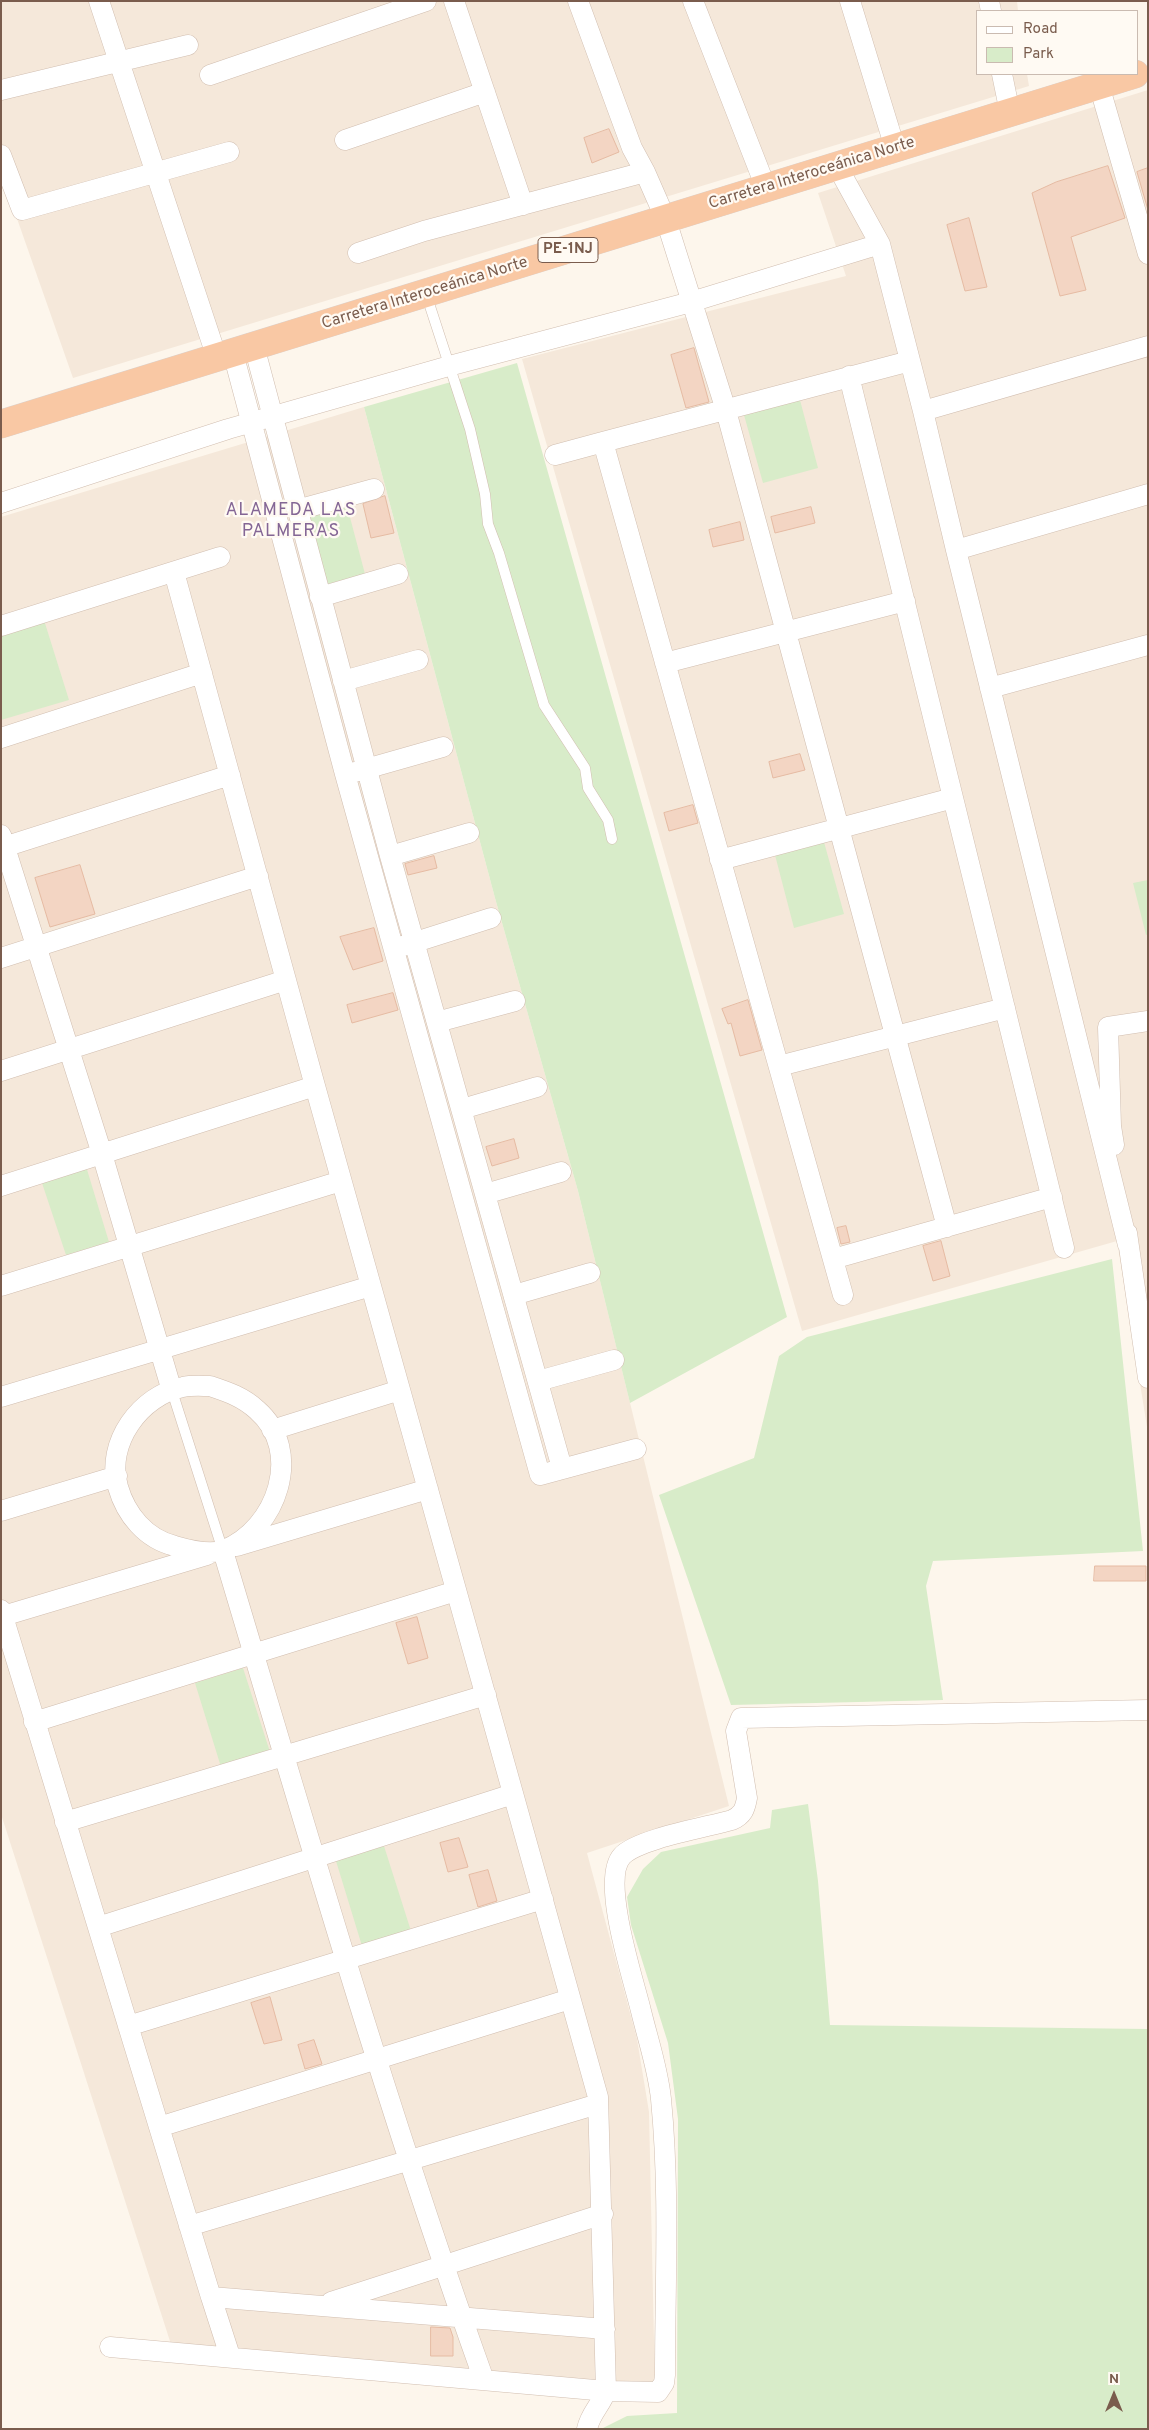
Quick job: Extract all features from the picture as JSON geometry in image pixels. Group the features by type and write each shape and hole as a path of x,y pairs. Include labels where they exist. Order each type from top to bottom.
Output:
{"highway":[{"name":"Carretera Interoceánica Norte","path":"1,424 666,220 1130,75"}],"street":[{"path":"99,1 157,174 235,352 272,416 366,769 562,1468"},
{"path":"210,75 426,1"},
{"path":"454,1 523,205"},
{"path":"578,1 632,148 645,172 666,220 726,409 947,1227"},
{"path":"693,1 766,188"},
{"path":"850,1 895,148"},
{"path":"1,90 188,45"},
{"path":"1002,75 1010,113"},
{"path":"1099,85 1148,254"},
{"path":"345,140 485,92"},
{"path":"1,155 22,210 157,174 229,152"},
{"path":"837,166 880,244 923,411 1128,1245"},
{"path":"358,253 424,231 645,172"},
{"path":"1,503 272,416 449,366 691,302 880,244"},
{"path":"923,411 1148,346"},
{"path":"235,352 345,774 540,1475 636,1448"},
{"path":"555,455 910,361"},
{"path":"849,376 1064,1248"},
{"path":"603,442 843,1295"},
{"path":"297,510 374,489"},
{"path":"956,550 1148,494"},
{"path":"1,626 220,557"},
{"path":"174,572 315,1086 543,1899 598,2104 606,2391 603,2400 589,2418 586,2429"},
{"path":"320,597 398,574"},
{"path":"665,663 904,601"},
{"path":"990,688 1148,645"},
{"path":"343,681 418,660"},
{"path":"1,738 202,673"},
{"path":"345,774 443,747"},
{"path":"172,1391 158,1350 102,1154 3,843 230,775"},
{"path":"720,860 953,798"},
{"path":"390,856 468,833"},
{"path":"1,958 258,876"},
{"path":"394,949 491,918"},
{"path":"1,1071 286,980"},
{"path":"437,1022 515,1001"},
{"path":"779,1066 1005,1008"},
{"path":"1148,1021 1108,1026 1111,1126 1148,1378"},
{"path":"1,1186 315,1086"},
{"path":"462,1109 537,1087"},
{"path":"485,1194 561,1172"},
{"path":"1,1286 342,1181"},
{"path":"833,1259 1052,1197"},
{"path":"514,1295 590,1273"},
{"path":"1,1398 371,1286"},
{"path":"538,1381 614,1360"},
{"path":"210,1386 235,1394 258,1410 272,1430 282,1461 279,1490 267,1516 247,1536 223,1551 192,1551 165,1544 143,1529 126,1509 117,1485 116,1459 123,1433 138,1412 159,1396 184,1387 210,1386"},
{"path":"272,1430 400,1390"},
{"path":"1,1511 117,1476"},
{"path":"230,2356 2,1613 223,1551 428,1489"},
{"path":"223,1551 345,1960 443,2266 484,2380"},
{"path":"34,1722 456,1591"},
{"path":"65,1822 486,1695"},
{"path":"110,2347 230,2356 606,2391 658,2392 664,2383 665,2376 666,2203 661,2098 654,2060 618,1926 616,1876 620,1857 634,1847 741,1816 746,1808 747,1798 736,1730 741,1718 1148,1710"},
{"path":"98,1927 513,1794"},
{"path":"128,2026 543,1899"},
{"path":"159,2127 570,1999"},
{"path":"189,2226 598,2104"},
{"path":"322,2305 602,2214"},
{"path":"211,2296 605,2329"}],"lane":[{"path":"426,293 470,429 485,494 488,524 499,553 544,705 584,768 588,788 608,820 612,838"},
{"path":"172,1391 223,1551"}],"shaded area":[{"path":"1,1 1017,1 1018,10 976,10 976,75 1027,75 1029,86 73,378 1,173"},
{"path":"1148,90 1148,1433 1117,1241 802,1331 522,359 846,276 818,193"},
{"path":"364,407 495,898 578,1191 729,1806 587,1853 637,2039 649,2112 655,2387 176,2360 1,1814 1,517"}],"green space":[{"path":"517,363 787,1317 630,1403 578,1191 495,898 364,407"},
{"path":"800,400 818,468 763,483 744,415"},
{"path":"347,506 365,574 328,584 308,517"},
{"path":"44,620 69,700 1,720 1,633"},
{"path":"824,842 844,914 794,928 775,855"},
{"path":"1148,880 1148,934 1146,935 1133,883"},
{"path":"85,1163 109,1242 66,1255 40,1177"},
{"path":"1112,1259 1143,1551 933,1561 926,1586 943,1700 731,1705 659,1495 754,1458 779,1356 807,1337"},
{"path":"243,1668 270,1752 221,1767 195,1683"},
{"path":"808,1804 818,1881 830,2025 1148,2029 1148,2429 601,2429 627,2416 677,2413 678,2119 668,2043 631,1925 627,1897 643,1869 661,1852 770,1828 772,1810"},
{"path":"384,1846 411,1931 362,1946 336,1861"}],"building":[{"path":"609,129 619,152 592,163 584,138"},
{"path":"1108,166 1125,218 1071,237 1086,290 1060,296 1032,193 1056,182"},
{"path":"1148,168 1148,210 1137,172"},
{"path":"969,218 987,287 965,291 947,225"},
{"path":"694,348 709,402 686,408 671,355"},
{"path":"385,496 394,533 371,538 363,504"},
{"path":"811,507 815,523 775,533 771,517"},
{"path":"740,522 744,540 713,547 709,530"},
{"path":"800,754 805,770 773,778 769,762"},
{"path":"693,805 698,823 669,831 664,813"},
{"path":"434,856 437,868 408,875 405,864"},
{"path":"80,865 95,914 50,927 35,878"},
{"path":"374,928 383,961 353,970 340,937"},
{"path":"393,993 398,1010 352,1023 347,1005"},
{"path":"748,1000 762,1050 740,1056 731,1023 728,1024 722,1009"},
{"path":"514,1139 519,1158 492,1166 486,1147"},
{"path":"846,1226 850,1242 841,1244 837,1228"},
{"path":"941,1241 950,1276 933,1281 923,1246"},
{"path":"1095,1566 1146,1566 1146,1581 1094,1581"},
{"path":"417,1617 428,1658 408,1664 396,1623"},
{"path":"459,1838 468,1867 448,1872 440,1843"},
{"path":"488,1870 497,1901 478,1907 469,1875"},
{"path":"270,1997 282,2040 264,2044 251,2003"},
{"path":"314,2040 322,2064 305,2069 298,2045"},
{"path":"431,2327 450,2328 453,2337 453,2356 431,2356"}],"district":[{"name":"ALAMEDA LAS PALMERAS","path":"291,521"}]}
